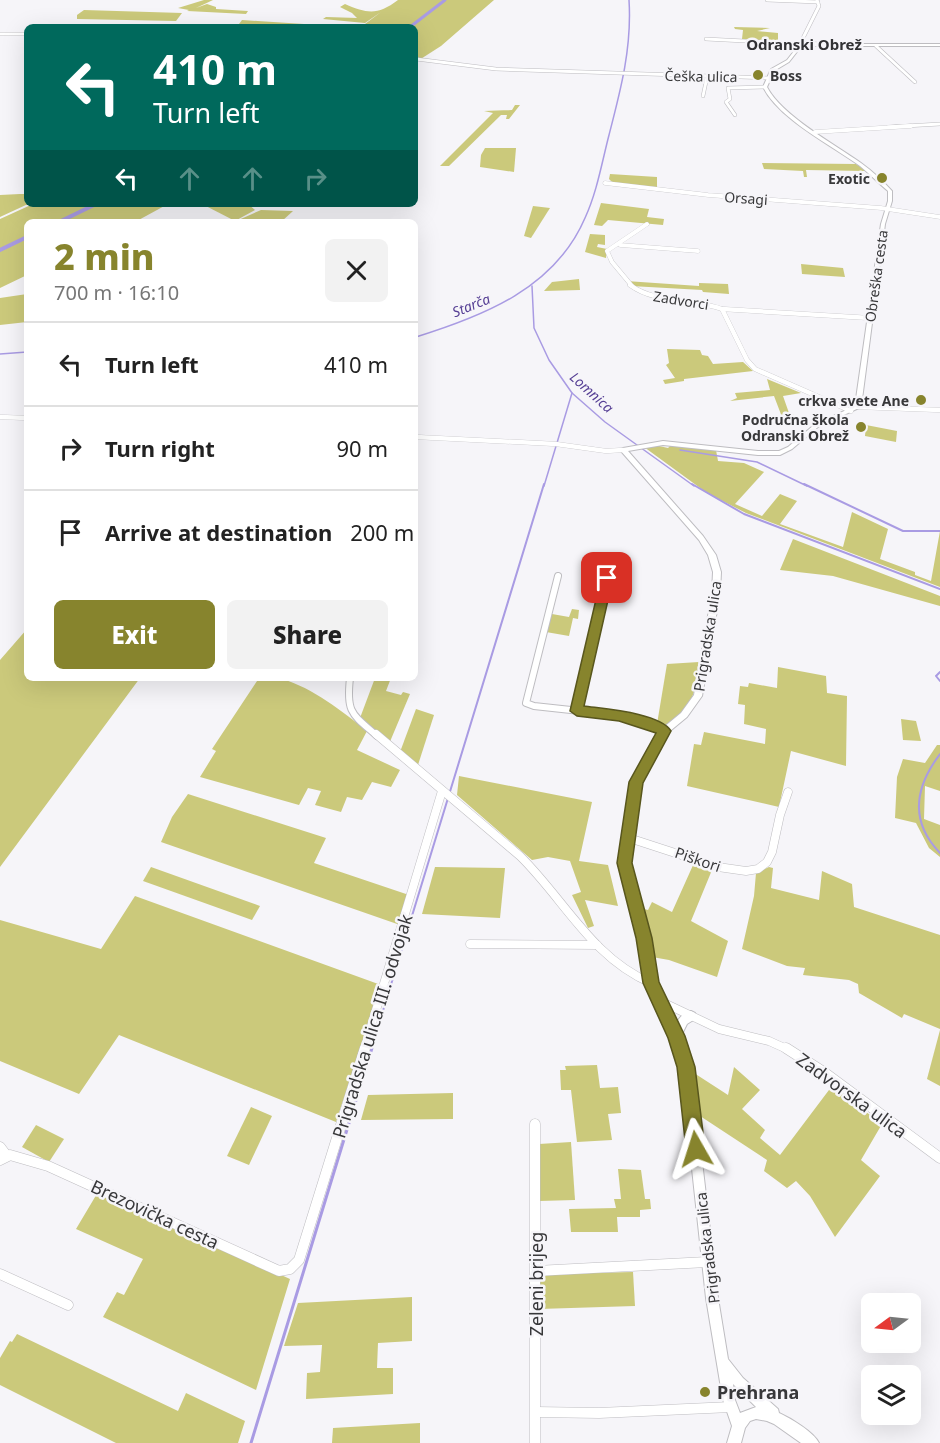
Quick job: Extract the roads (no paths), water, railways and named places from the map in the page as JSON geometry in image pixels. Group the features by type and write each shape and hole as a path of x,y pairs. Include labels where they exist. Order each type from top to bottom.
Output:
{"main road":[{"path":"765,87 772,70 788,61 801,44 940,45"},
{"name":"Obreška cesta","path":"765,87 770,97 798,122 815,132 887,187 890,197 883,224 854,409"},
{"path":"623,450 646,444 663,443 777,453 790,448 816,426 854,409"},
{"name":"Prigradska ulica","path":"623,450 701,538 712,555 717,572 716,593 698,696 684,715 664,731 636,782 626,837 624,863 644,938 651,983 676,1036 689,1083 707,1262 731,1407 739,1427"},
{"path":"676,1036 681,1023 691,1016"},
{"name":"Prigradska ulica","path":"722,1360 739,1382 773,1415"},
{"path":"734,1443 739,1427 750,1416 760,1413 773,1415 812,1443"}],"street":[{"path":"706,39 801,44 819,6 818,1 767,0"},
{"path":"0,34 24,34"},
{"path":"876,46 915,82"},
{"name":"Češka ulica","path":"418,59 496,69 768,78"},
{"path":"703,96 707,77"},
{"path":"735,115 726,102 730,98 728,88 765,87"},
{"path":"815,132 940,124"},
{"name":"Orsagi","path":"605,183 708,195 888,209 940,217"},
{"path":"616,246 647,224"},
{"path":"616,246 625,244 698,251"},
{"name":"Zadvorci","path":"616,246 607,251 609,259 621,279 633,289 658,297 712,305 722,309 747,360 755,369 854,409"},
{"path":"722,309 870,318"},
{"path":"854,409 940,410"},
{"path":"0,417 24,418"},
{"path":"418,437 559,444 606,451 623,450"},
{"path":"558,576 526,703 534,706 619,716 648,723 664,731"},
{"path":"577,711 607,578"},
{"path":"350,681 348,696 352,714 455,799 529,865 597,945 633,975 651,983"},
{"name":"Prigradska ulica III. odvojak","path":"299,1260 444,792"},
{"name":"Piškori","path":"626,837 676,851 717,867 739,870 760,867 766,864 774,847 778,819 788,792"},
{"path":"470,944 597,945"},
{"name":"Zadvorska ulica","path":"659,1000 719,1029 768,1041 790,1050 940,1158"},
{"name":"Zeleni brijeg","path":"535,1124 535,1443"},
{"name":"Brezovička cesta","path":"2,1154 48,1166 279,1271 289,1271 299,1260"},
{"path":"536,1271 707,1262"},
{"path":"0,1274 68,1305"},
{"path":"536,1412 599,1413 731,1407"}],"waterway":[{"path":"414,24 445,0"},
{"name":"Lomnica","path":"418,336 467,319 515,296 556,263 572,242 593,198 618,101 629,34 629,0"},
{"path":"65,219 90,207"},
{"path":"0,250 24,238"},
{"name":"Lomnica","path":"532,286 534,328 549,360 572,393"},
{"name":"Starča","path":"0,354 24,352"},
{"path":"544,486 572,393"},
{"name":"Lomnica","path":"572,393 605,422 694,486"},
{"path":"680,450 757,462 807,486"},
{"path":"371,1050 544,484"},
{"name":"Lomnica","path":"692,484 744,514 940,589"},
{"path":"804,484 903,531 940,531"},
{"path":"940,672 936,676 940,681"},
{"path":"940,754 925,779 919,804 923,829 940,853"},
{"path":"251,1443 372,1048"}],"place":[{"name":"Boss","path":"758,75"},
{"name":"Exotic","path":"882,178"},
{"name":"crkva svete Ane","path":"921,400"},
{"name":"Područna škola Odranski Obrež","path":"861,427"},
{"name":"Prehrana","path":"705,1392"}],"district":[{"name":"Odranski Obrež","path":"804,44"}]}
